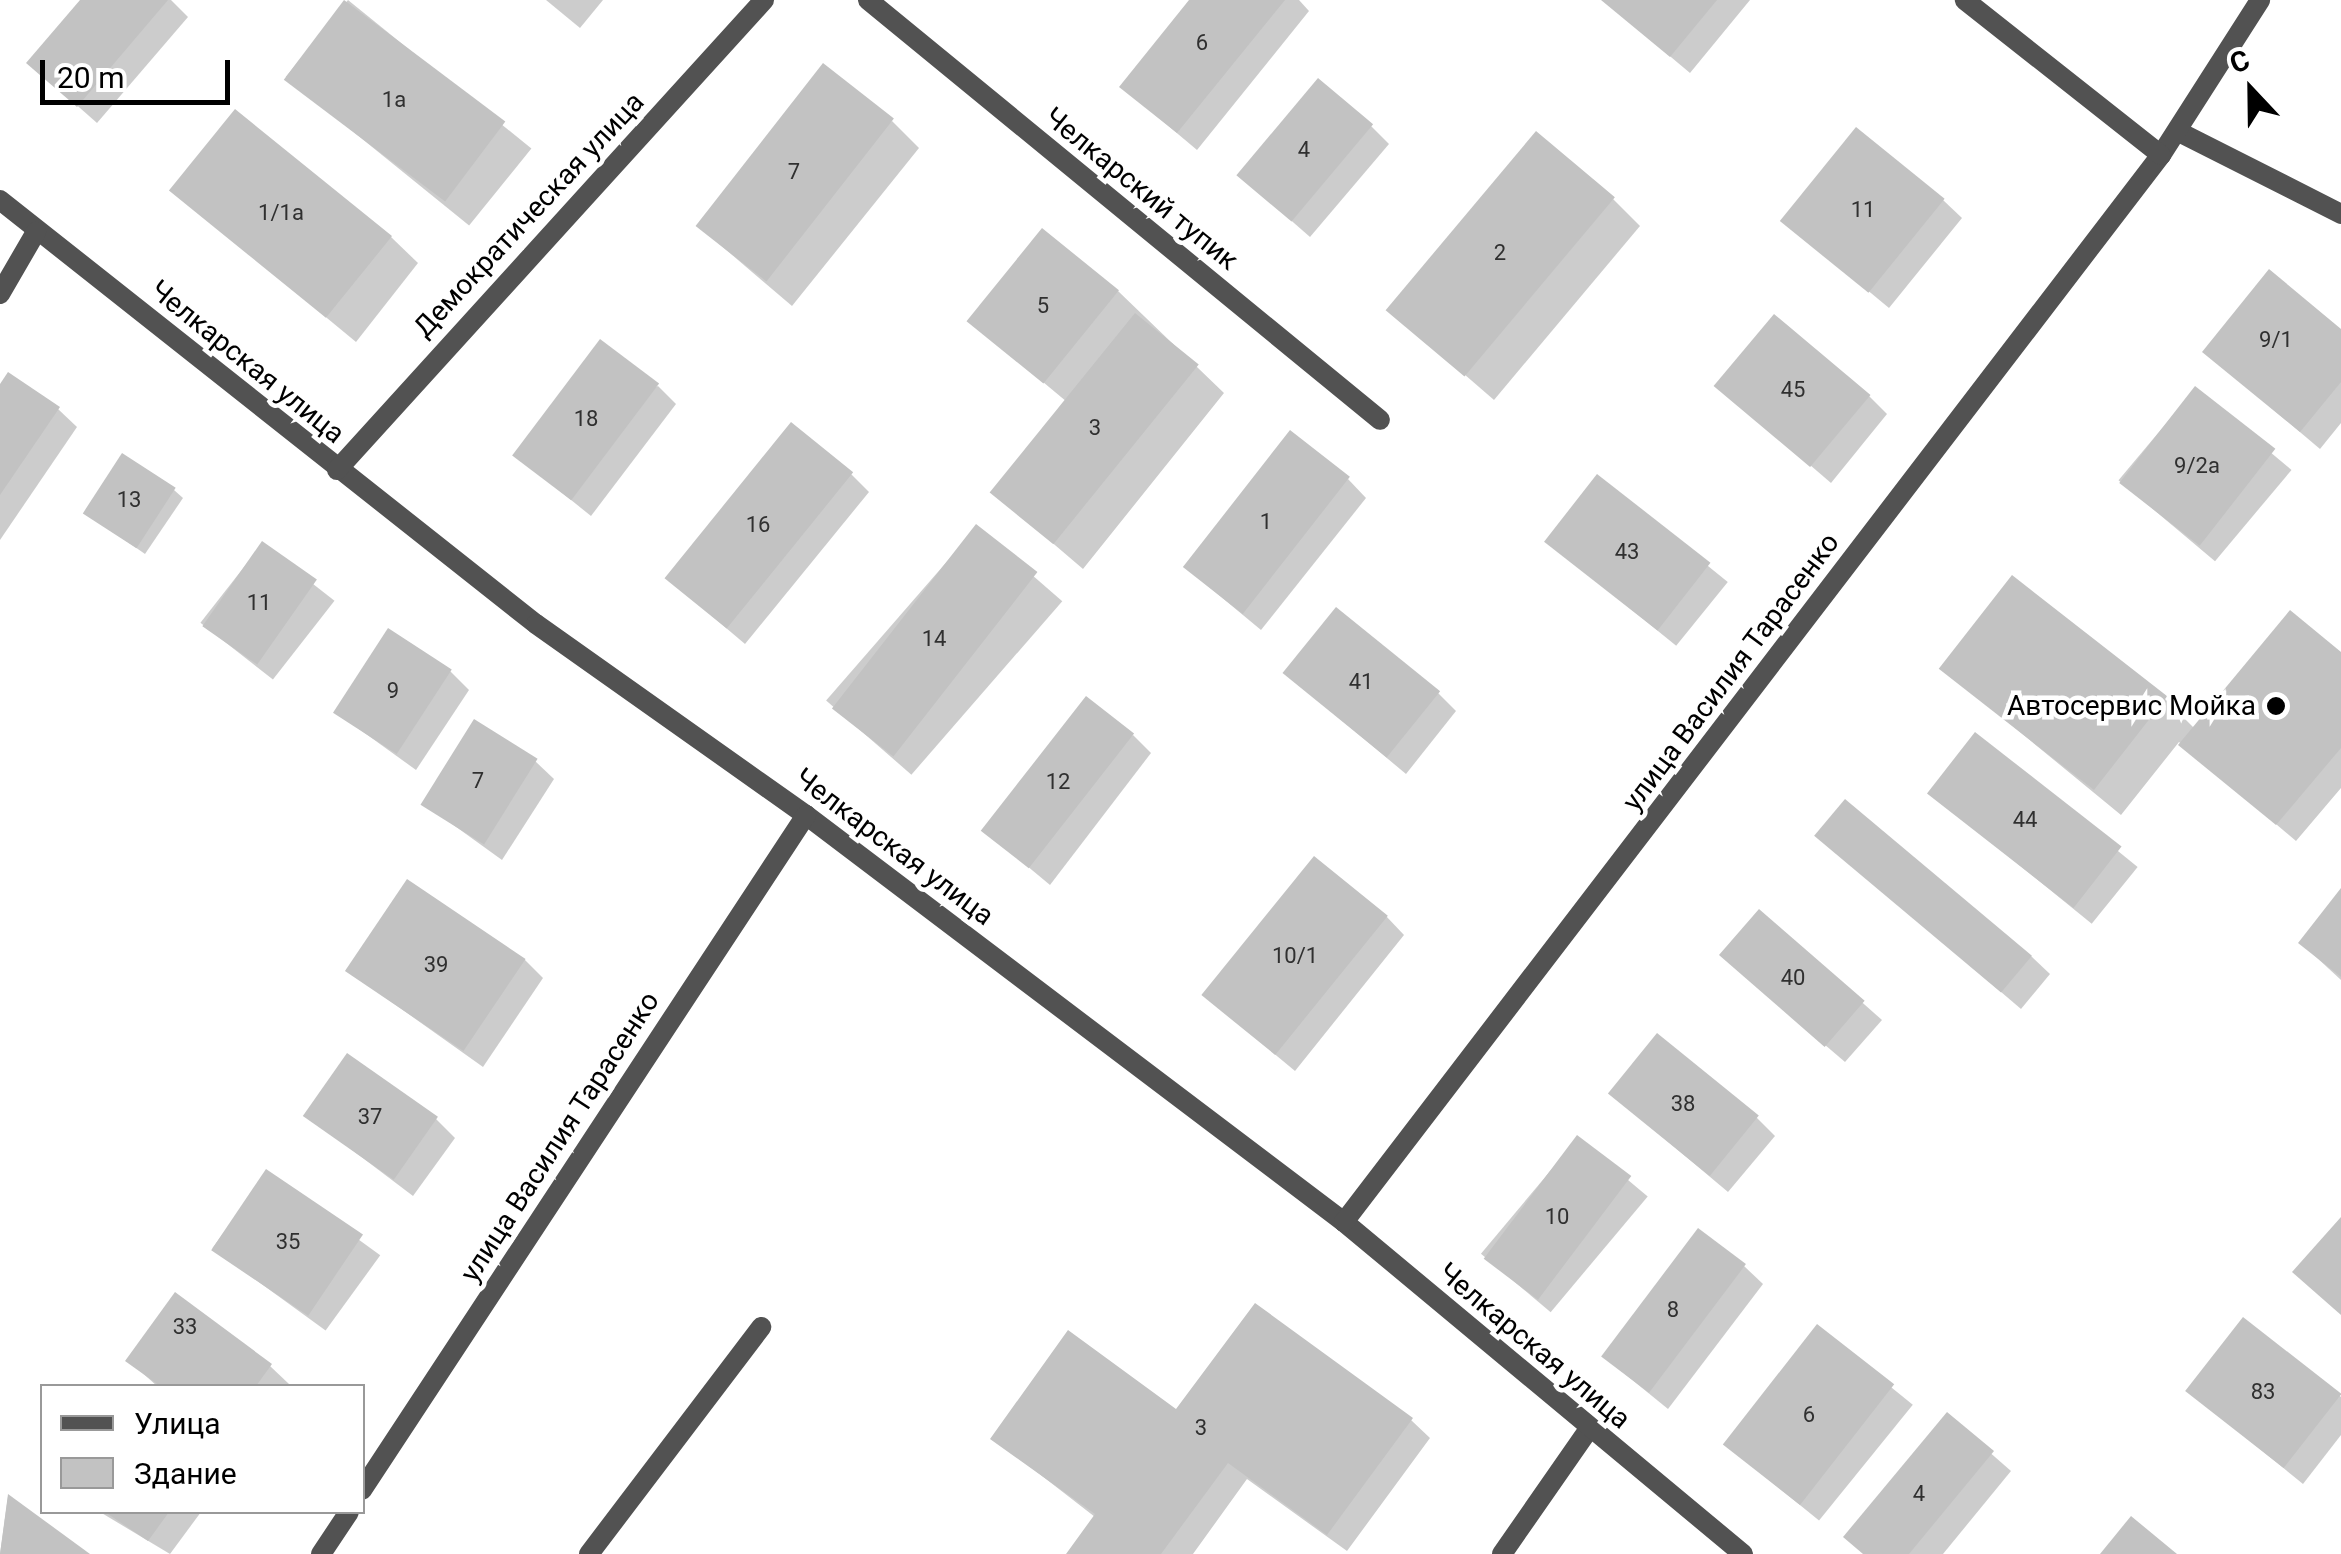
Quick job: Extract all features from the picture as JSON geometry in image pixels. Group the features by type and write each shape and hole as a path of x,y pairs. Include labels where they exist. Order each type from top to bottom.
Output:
{"street":[{"name":"Демократическая улица","path":"337,470 764,0"},
{"name":"Челкарский тупик","path":"868,0 1380,420"},
{"path":"1965,0 2161,155"},
{"name":"улица Василия Тарасенко","path":"1344,1222 2179,132 2260,0"},
{"path":"2179,132 2341,214"},
{"name":"Челкарская улица","path":"0,200 337,470 806,815 1344,1222 1743,1554"},
{"path":"0,294 36,232"},
{"name":"улица Василия Тарасенко","path":"365,1485 806,815"},
{"path":"589,1554 761,1327"},
{"path":"1502,1554 1589,1429"},
{"path":"321,1554 348,1514"}],"building":[{"path":"80,0 168,0 77,107 26,63"},
{"path":"344,0 505,122 445,201 284,80"},
{"path":"1189,0 1285,0 1177,133 1119,87"},
{"path":"1601,0 1717,0 1670,57"},
{"path":"823,63 894,118 766,282 696,226"},
{"path":"1318,78 1373,124 1292,222 1236,175"},
{"path":"235,109 392,236 326,318 169,191"},
{"path":"1856,127 1945,199 1868,293 1780,221"},
{"path":"1536,131 1615,197 1464,376 1386,310"},
{"path":"1042,228 1119,290 1043,384 966,321"},
{"path":"2269,269 2341,329 2341,382 2300,432 2202,352"},
{"path":"1135,313 1199,365 1053,544 990,493"},
{"path":"1774,314 1871,395 1810,467 1714,386"},
{"path":"600,339 659,384 571,500 512,456"},
{"path":"8,372 60,407 0,495 0,384"},
{"path":"2195,386 2275,449 2200,546 2119,483"},
{"path":"791,422 853,472 727,629 665,578"},
{"path":"1290,430 1350,477 1243,614 1183,567"},
{"path":"122,453 176,488 136,548 83,513"},
{"path":"1597,474 1710,563 1658,630 1544,542"},
{"path":"976,524 1037,572 893,756 832,708"},
{"path":"262,541 317,579 257,665 202,626"},
{"path":"2012,575 2167,696 2094,790 1939,669"},
{"path":"1336,607 1440,691 1387,757 1283,673"},
{"name":"Автосервис Мойка","path":"2290,610 2341,652 2341,748 2276,825 2178,745"},
{"path":"388,628 452,669 397,754 333,713"},
{"path":"1086,696 1134,734 1029,868 981,831"},
{"path":"474,719 538,759 484,844 420,805"},
{"path":"1975,732 2122,847 2074,908 1927,793"},
{"path":"1845,799 2032,956 2001,993 1814,836"},
{"path":"1314,856 1388,916 1275,1055 1201,995"},
{"path":"407,879 526,959 463,1051 345,971"},
{"path":"2341,888 2341,977 2298,943"},
{"path":"1759,909 1865,1001 1825,1047 1719,955"},
{"path":"1657,1033 1759,1115 1710,1176 1608,1094"},
{"path":"347,1053 438,1117 394,1180 303,1116"},
{"path":"1577,1135 1631,1176 1538,1300 1484,1259"},
{"path":"266,1169 363,1234 308,1316 211,1250"},
{"path":"2341,1217 2341,1315 2292,1272"},
{"path":"1698,1228 1746,1264 1649,1393 1601,1357"},
{"path":"175,1292 272,1364 257,1384 157,1384 125,1361"},
{"path":"1255,1303 1413,1418 1327,1535 1228,1463 1161,1554 1066,1554 1095,1514 990,1439 1068,1330 1176,1409"},
{"path":"2243,1317 2341,1394 2284,1468 2185,1391"},
{"path":"1817,1324 1894,1384 1800,1505 1723,1445"},
{"path":"1947,1412 1994,1451 1909,1554 1863,1554 1843,1537"},
{"path":"8,1494 90,1554 0,1554"},
{"path":"108,1514 168,1514 148,1541"},
{"path":"2131,1516 2177,1554 2100,1554"}],"place":[{"name":"Автосервис Мойка","path":"2276,706"}]}
